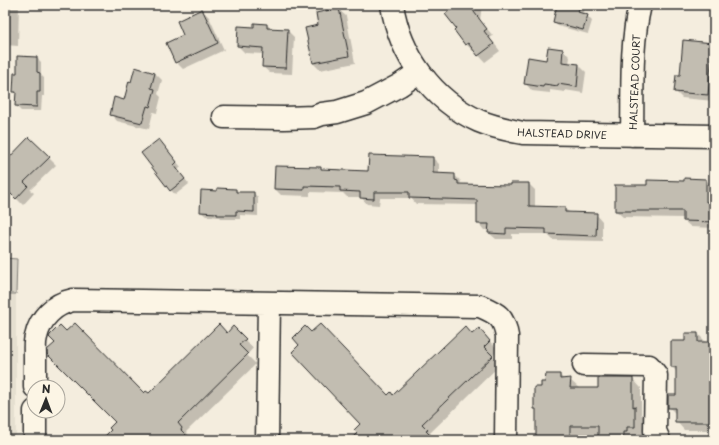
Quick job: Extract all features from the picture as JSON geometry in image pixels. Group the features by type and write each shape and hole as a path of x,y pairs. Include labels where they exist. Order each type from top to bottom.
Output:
{"street":[{"name":"HALSTEAD DRIVE","path":"392,5 400,38 406,52 419,72 434,90 452,105 479,121 501,129 523,133 714,136"},
{"name":"HALSTEAD COURT","path":"632,135 633,48 635,26 640,5"},
{"path":"224,117 314,117 322,114 337,112 366,103 400,85 419,72"},
{"path":"35,379 35,343 40,323 48,313 59,305 73,300 475,305 494,312 500,317 504,323 507,336 506,440"},
{"path":"268,440 269,303"},
{"path":"584,365 649,366 656,375 655,431 659,440"},
{"path":"35,419 35,440"}],"shaded area":[{"path":"5,258 17,259 16,294 5,294"},
{"path":"5,294 16,294 16,440 5,440"}],"building":[{"path":"457,5 474,5 474,12 487,29 484,31 494,44 478,56 468,43 465,45 454,30 456,28 445,14"},
{"path":"557,5 580,5 578,12 588,15 583,30 553,22"},
{"path":"339,8 349,56 313,63 305,28 318,25 316,13"},
{"path":"202,9 218,43 175,63 166,43 183,35 177,21"},
{"path":"254,23 267,24 267,28 288,29 286,68 262,67 263,48 237,46 238,26 254,27"},
{"path":"683,40 713,43 708,95 674,92 676,75 680,75"},
{"path":"548,47 563,49 562,62 579,64 577,87 558,84 558,86 544,84 543,87 524,84 528,57 546,60"},
{"path":"17,56 37,57 37,72 40,73 40,92 37,92 37,107 15,106 16,92 13,92 14,73 17,73"},
{"path":"135,67 155,73 151,88 155,89 150,107 147,106 142,123 110,115 114,97 124,100 129,81 131,82"},
{"path":"29,137 50,157 24,182 28,186 16,199 5,188 5,162"},
{"path":"159,139 177,162 174,165 185,179 170,191 141,153"},
{"path":"369,155 433,157 433,173 455,174 455,180 458,181 458,184 511,185 511,183 529,183 529,206 565,207 565,212 597,213 596,236 546,234 546,229 506,228 506,234 488,233 489,224 477,224 477,200 409,198 409,192 374,192 374,199 360,198 360,192 340,191 340,187 304,186 304,190 274,189 275,166 321,167 321,169 368,171"},
{"path":"684,178 706,179 706,202 714,202 714,222 683,221 683,211 615,211 615,185 647,185 647,180 684,181"},
{"path":"217,188 236,189 236,192 254,192 254,212 236,211 236,215 217,215 217,213 200,212 201,190 217,191"},
{"path":"75,323 144,393 146,391 149,393 219,324 227,333 233,326 246,339 239,345 248,354 178,423 182,428 181,430 191,440 101,440 111,430 109,428 115,422 47,354 47,350 55,343 49,337 50,335 60,325 66,331"},
{"path":"320,324 388,395 391,392 393,395 465,326 472,334 479,328 490,341 484,347 493,356 422,424 428,430 426,431 435,440 350,440 357,433 354,430 360,424 292,352 299,345 293,338 305,326 311,332"},
{"path":"685,333 698,333 698,342 714,342 714,422 675,422 675,408 668,408 668,395 676,395 676,367 671,367 671,341 685,341"},
{"path":"546,374 560,374 560,379 571,378 570,388 598,388 598,378 633,378 635,427 627,427 627,432 623,432 623,440 609,440 609,437 598,437 598,426 570,426 570,440 536,440 534,387 541,387 541,382 545,382"}]}
